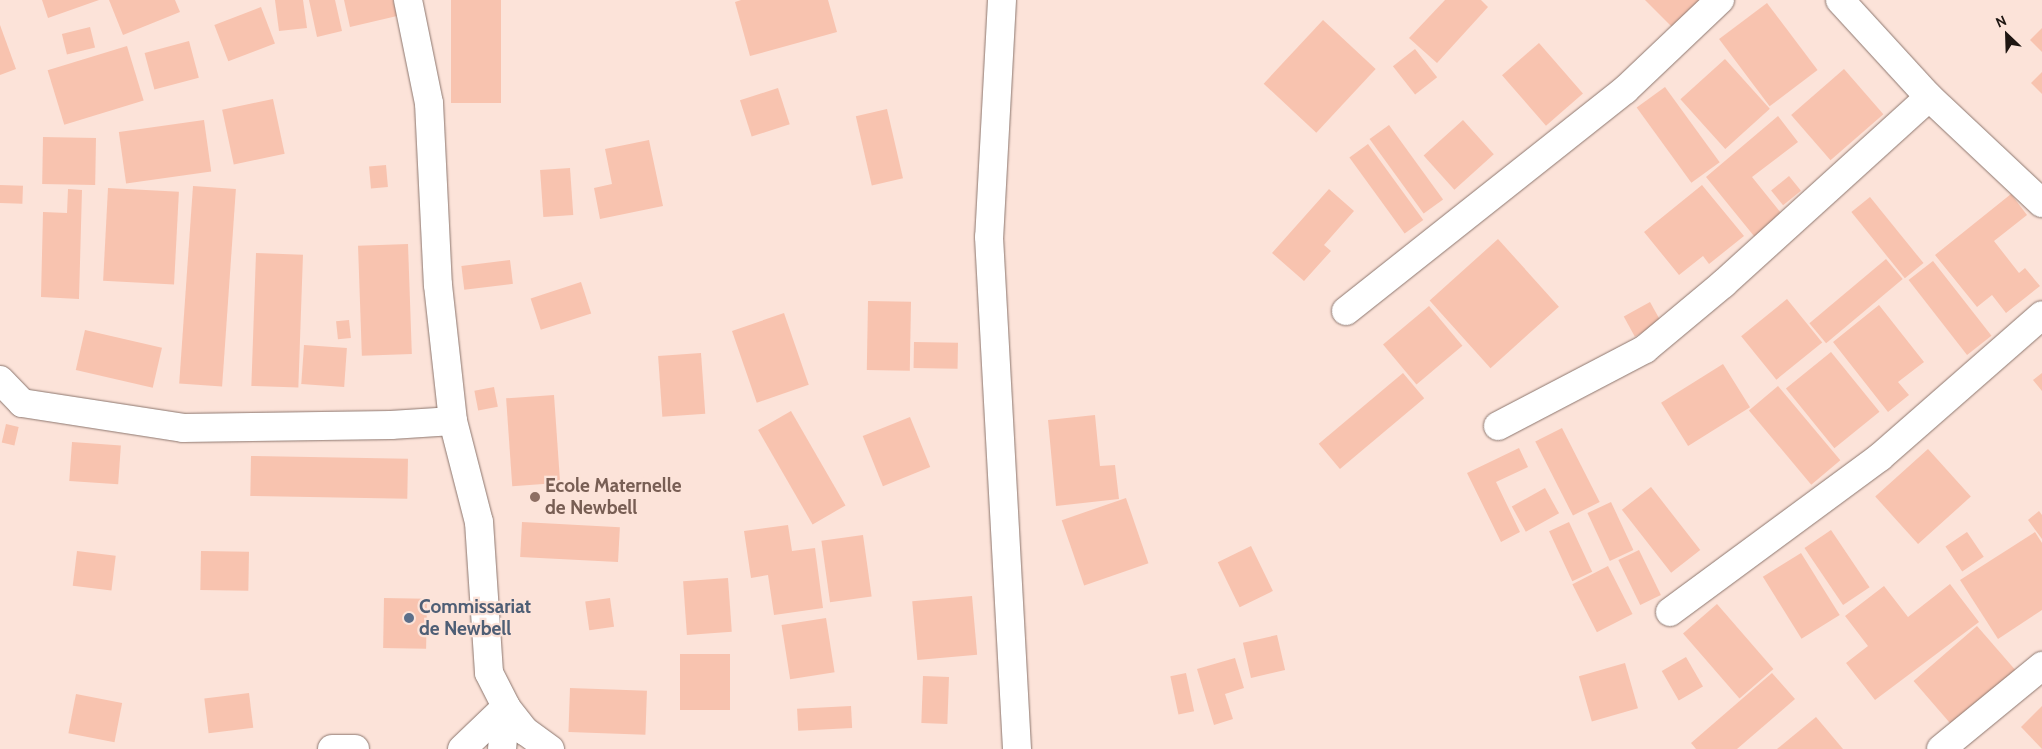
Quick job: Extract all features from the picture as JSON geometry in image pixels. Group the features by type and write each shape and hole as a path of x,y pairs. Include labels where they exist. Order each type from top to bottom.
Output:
{"street":[{"path":"408,0 429,103 438,285 453,420 479,522 490,673 506,707 525,731 550,749"},
{"path":"1002,0 989,237 1017,749"},
{"path":"1346,312 1625,90 1720,0"},
{"path":"1840,0 1929,97 2042,203"},
{"path":"1498,426 1645,349 1723,284 1929,97"},
{"path":"1670,612 1880,457 2042,315"},
{"path":"0,380 11,402 182,428 391,425 453,420"},
{"path":"1941,749 2042,666"},
{"path":"462,749 506,707"},
{"path":"502,749 506,707"},
{"path":"332,749 355,749"}],"building":[{"path":"42,0 99,0 48,18"},
{"path":"109,0 175,0 180,12 123,35"},
{"path":"275,0 303,0 307,28 279,31"},
{"path":"309,0 335,0 342,31 317,37"},
{"path":"344,0 393,0 397,16 350,27"},
{"path":"451,0 501,0 501,103 451,103"},
{"path":"741,0 828,0 837,32 750,56 735,2"},
{"path":"1445,0 1481,0 1488,7 1437,63 1409,38"},
{"path":"1645,0 1703,0 1673,28"},
{"path":"1767,3 1818,70 1770,106 1719,39"},
{"path":"261,7 275,43 228,61 214,25"},
{"path":"1323,20 1376,69 1316,133 1264,84"},
{"path":"0,25 16,69 0,75"},
{"path":"90,27 95,47 67,54 62,34"},
{"path":"2042,28 2042,52 2030,40"},
{"path":"189,41 199,78 154,90 145,53"},
{"path":"1539,43 1583,94 1546,126 1502,75"},
{"path":"127,46 144,101 64,125 48,70"},
{"path":"1415,49 1437,77 1415,95 1393,66"},
{"path":"1725,59 1770,109 1725,149 1680,99"},
{"path":"1844,69 1883,114 1831,160 1791,115"},
{"path":"2042,72 2042,94 2031,83"},
{"path":"1665,87 1720,162 1691,183 1637,108"},
{"path":"778,88 790,124 752,137 740,100"},
{"path":"273,99 285,154 234,165 222,110"},
{"path":"887,109 903,178 872,185 856,116"},
{"path":"1778,116 1798,142 1752,177 1785,218 1758,241 1706,177"},
{"path":"204,120 211,171 126,183 119,132"},
{"path":"1463,120 1494,154 1454,190 1424,155"},
{"path":"1389,125 1443,199 1424,214 1370,139"},
{"path":"43,137 96,138 95,185 42,184"},
{"path":"649,140 663,206 600,219 594,188 612,184 605,149"},
{"path":"1368,144 1423,220 1405,234 1349,158"},
{"path":"386,165 388,187 371,188 369,166"},
{"path":"570,168 573,215 543,217 540,170"},
{"path":"1789,176 1801,191 1783,205 1771,190"},
{"path":"0,185 23,186 22,204 0,203"},
{"path":"1702,185 1744,236 1709,264 1703,256 1679,275 1644,232"},
{"path":"193,186 236,189 222,387 179,384"},
{"path":"108,188 179,192 174,285 103,281"},
{"path":"68,189 82,190 79,299 41,297 43,212 67,213"},
{"path":"1329,189 1354,211 1324,245 1331,251 1304,281 1272,253"},
{"path":"2011,194 2027,215 1994,241 2019,273 2025,268 2040,286 2006,313 1992,295 1977,307 1935,255"},
{"path":"1870,197 1923,263 1905,278 1851,212"},
{"path":"1498,239 1559,307 1491,368 1430,301"},
{"path":"408,244 412,354 362,356 358,246"},
{"path":"256,253 303,255 298,388 251,386"},
{"path":"1886,259 1903,279 1826,343 1809,323"},
{"path":"510,260 513,284 464,290 461,266"},
{"path":"1933,261 1991,336 1967,355 1909,280"},
{"path":"581,282 591,313 541,330 531,298"},
{"path":"1787,299 1822,343 1776,380 1741,336"},
{"path":"868,301 911,302 910,371 867,370"},
{"path":"1650,302 1661,322 1635,337 1624,317"},
{"path":"1879,305 1924,362 1898,382 1909,395 1888,412 1833,342"},
{"path":"1429,306 1462,346 1416,384 1383,345"},
{"path":"784,313 809,385 757,403 732,331"},
{"path":"349,320 351,338 338,339 336,321"},
{"path":"85,330 162,348 153,388 76,370"},
{"path":"914,342 958,343 958,369 914,368"},
{"path":"304,345 347,348 344,387 301,384"},
{"path":"1831,352 1879,412 1834,448 1786,389"},
{"path":"701,353 705,414 662,417 658,356"},
{"path":"1723,364 1750,407 1688,446 1661,403"},
{"path":"1403,373 1424,398 1340,469 1319,444"},
{"path":"2042,373 2042,391 2033,380"},
{"path":"1778,386 1840,460 1811,485 1749,410"},
{"path":"494,387 498,407 478,410 474,391"},
{"path":"554,395 560,483 512,486 506,398"},
{"path":"791,411 846,505 813,524 758,430"},
{"path":"1095,415 1100,466 1115,465 1119,499 1056,506 1048,420"},
{"path":"910,417 930,467 883,486 863,436"},
{"path":"6,424 19,427 14,445 2,443"},
{"path":"1562,428 1600,502 1573,516 1535,442"},
{"path":"72,442 121,445 118,484 69,481"},
{"path":"1519,448 1528,467 1496,482 1520,532 1501,542 1467,473"},
{"path":"1928,449 1971,497 1918,544 1875,497"},
{"path":"251,456 408,459 407,499 250,496"},
{"path":"1651,487 1700,550 1671,573 1622,510"},
{"path":"1545,488 1559,513 1526,532 1512,506"},
{"path":"1126,498 1148,563 1084,585 1062,520"},
{"path":"1611,502 1633,550 1610,561 1587,513"},
{"path":"2039,511 2042,515 2042,539 2028,520"},
{"path":"522,522 620,527 618,562 520,557"},
{"path":"1569,522 1592,572 1572,581 1549,531"},
{"path":"788,525 792,551 815,548 823,608 774,615 768,575 751,578 744,531"},
{"path":"1831,530 1870,587 1843,605 1804,548"},
{"path":"1967,532 1984,557 1962,571 1945,547"},
{"path":"2035,532 2042,543 2042,610 1998,639 1960,580"},
{"path":"863,535 872,596 830,602 821,541"},
{"path":"1251,546 1273,591 1240,607 1218,562"},
{"path":"1639,550 1661,595 1640,605 1618,560"},
{"path":"77,551 116,556 111,590 73,586"},
{"path":"201,551 249,552 248,591 200,590"},
{"path":"1801,553 1840,615 1802,639 1763,577"},
{"path":"1608,566 1633,614 1597,632 1572,584"},
{"path":"728,578 732,632 687,635 683,581"},
{"path":"1950,584 1979,622 1875,700 1846,663 1868,646 1845,616 1884,586 1908,617"},
{"path":"972,596 977,655 917,660 912,601"},
{"path":"384,598 427,599 426,649 383,648"},
{"path":"610,598 614,627 589,630 585,601"},
{"path":"1717,604 1773,669 1739,698 1683,634"},
{"path":"826,618 835,672 790,679 782,625"},
{"path":"1977,626 2016,671 1953,726 1914,681"},
{"path":"1277,635 1285,670 1251,678 1243,643"},
{"path":"680,654 730,654 730,710 680,710"},
{"path":"1686,657 1703,686 1679,700 1662,671"},
{"path":"1235,658 1244,688 1225,694 1233,719 1214,725 1197,669"},
{"path":"1625,663 1638,708 1592,721 1579,676"},
{"path":"1186,673 1194,711 1178,714 1170,676"},
{"path":"1772,673 1795,699 1737,749 1696,749 1691,743"},
{"path":"923,676 949,677 947,724 921,723"},
{"path":"570,688 647,691 645,735 568,732"},
{"path":"249,693 253,728 209,733 204,698"},
{"path":"76,694 122,703 115,742 68,733"},
{"path":"851,706 852,728 798,731 797,709"},
{"path":"2042,706 2042,749 2021,727"},
{"path":"1816,717 1843,749 1777,749"}],"place":[{"name":"Ecole Maternelle de Newbell","path":"535,497"},
{"name":"Commissariat de Newbell","path":"409,618"}]}
